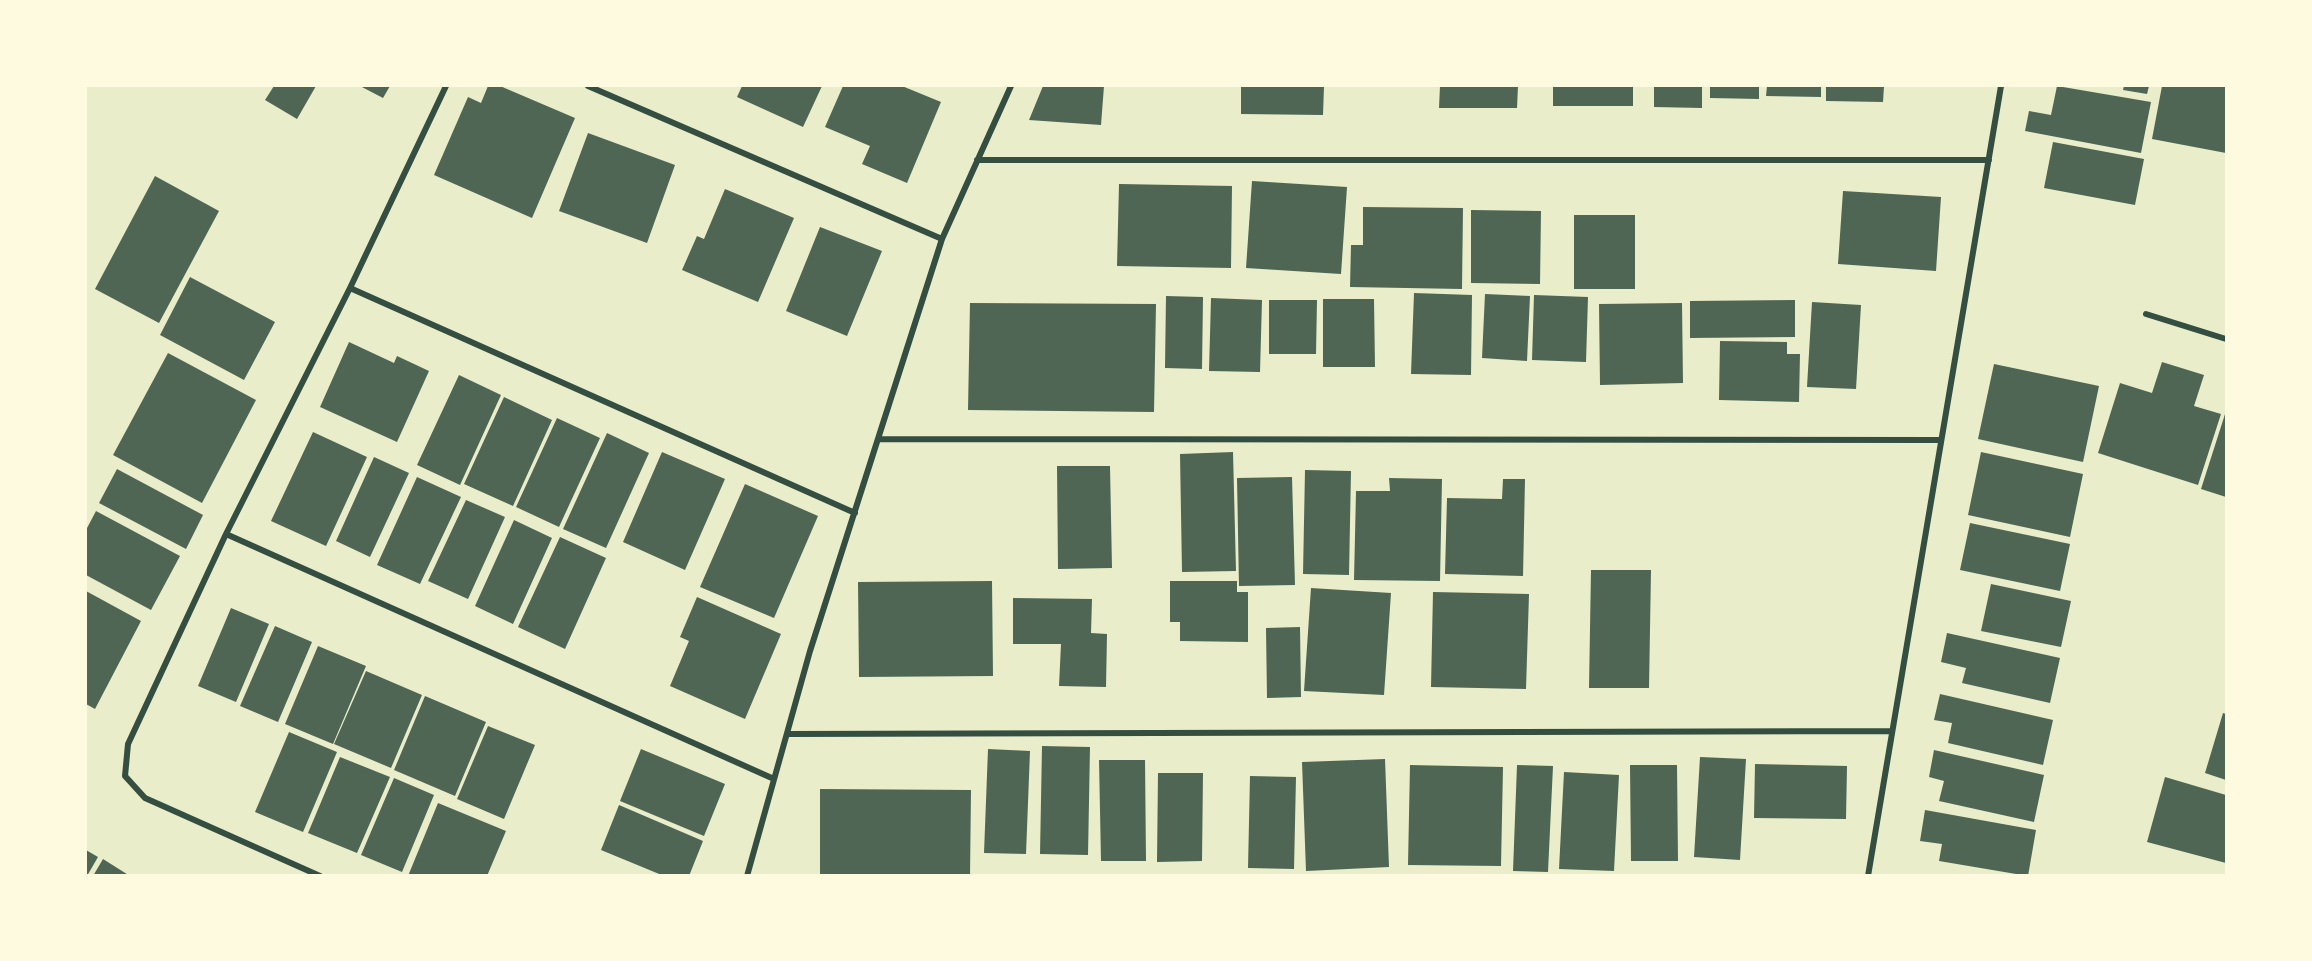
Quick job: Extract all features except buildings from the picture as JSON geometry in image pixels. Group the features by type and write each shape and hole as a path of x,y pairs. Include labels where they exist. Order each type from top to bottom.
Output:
{"street":[{"path":"316,875 145,798 125,776 128,744 226,534 350,288 446,86"},
{"path":"588,86 942,239"},
{"path":"747,876 810,651 942,239 1011,86"},
{"path":"1868,876 2001,86"},
{"path":"977,160 1989,160"},
{"path":"350,288 855,513"},
{"path":"2146,314 2226,339"},
{"path":"878,439 1941,440"},
{"path":"226,534 774,779"},
{"path":"787,734 1892,731"}]}
